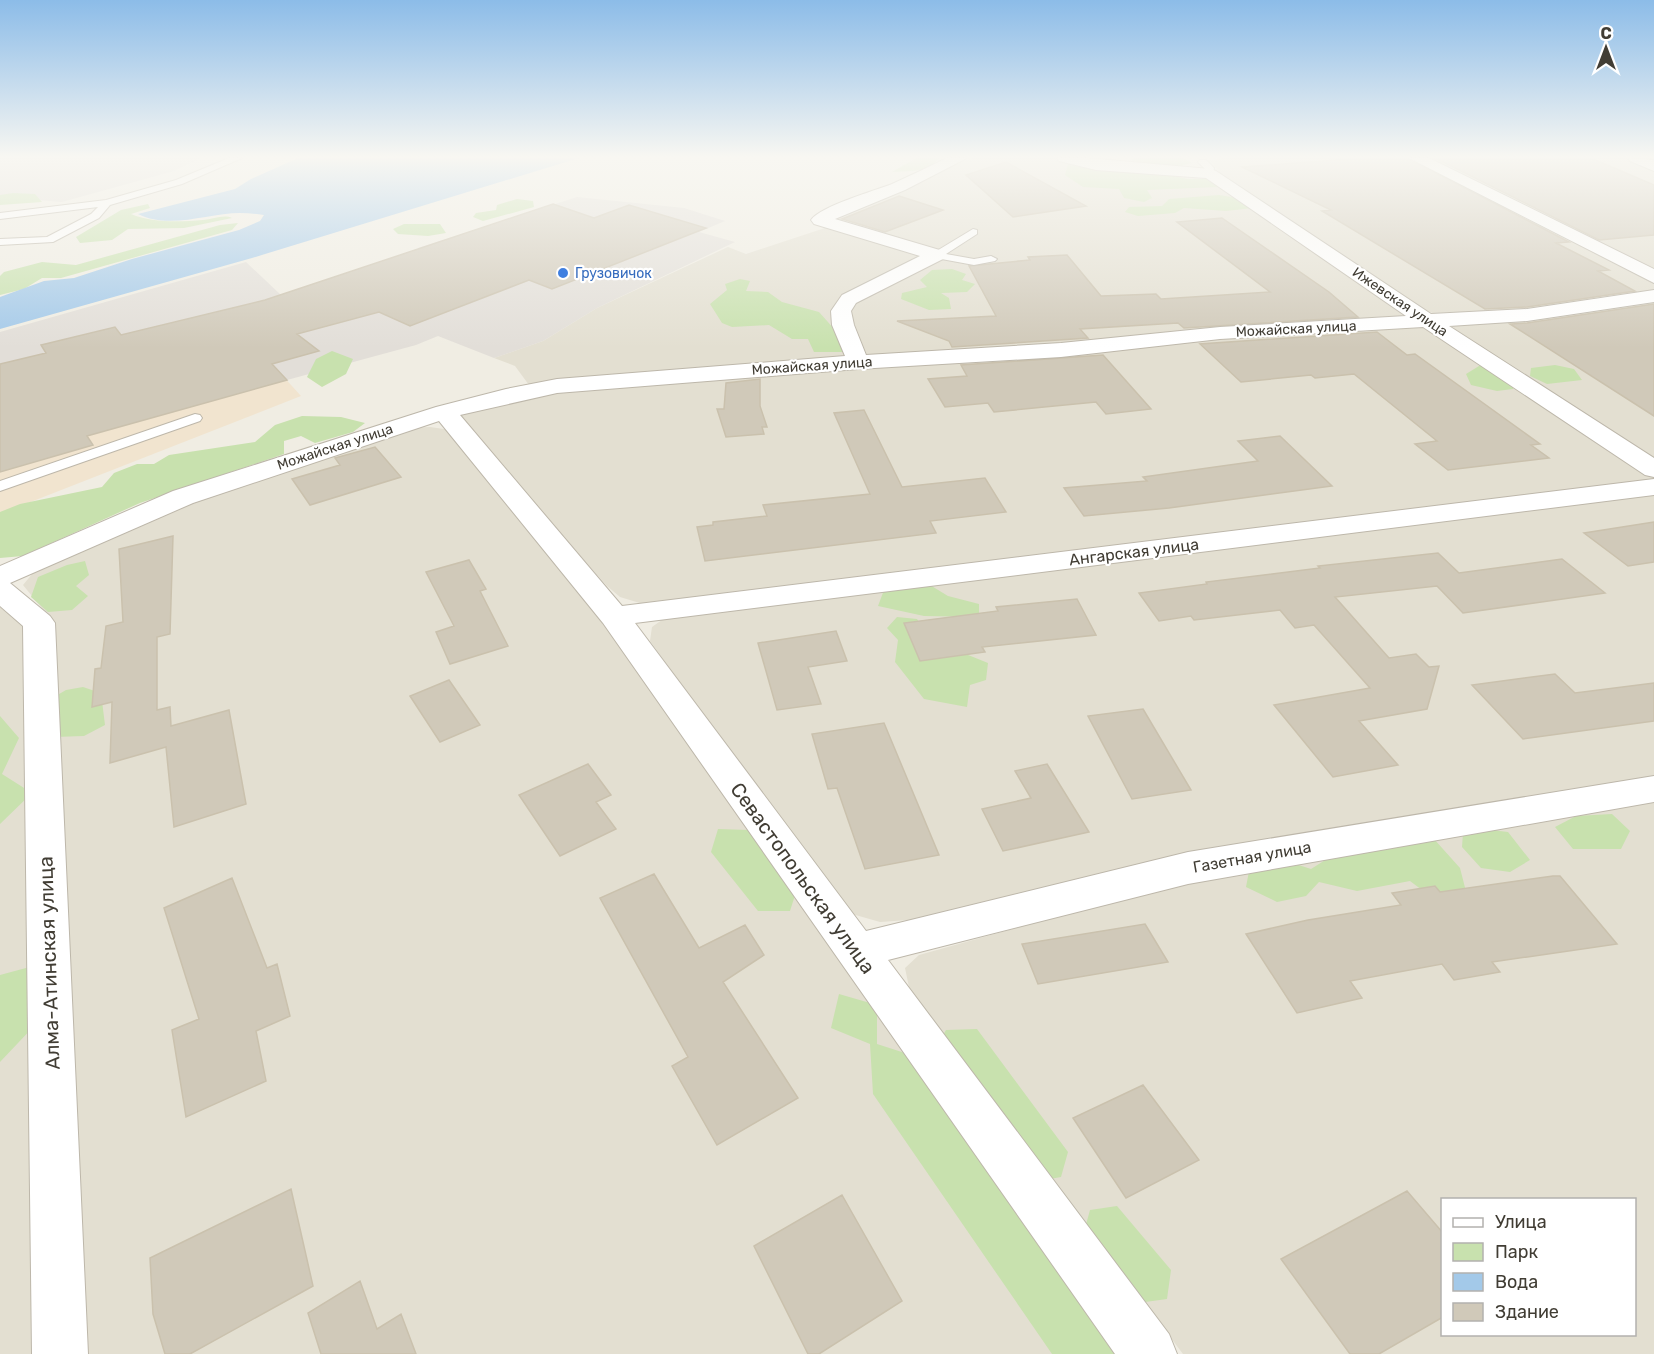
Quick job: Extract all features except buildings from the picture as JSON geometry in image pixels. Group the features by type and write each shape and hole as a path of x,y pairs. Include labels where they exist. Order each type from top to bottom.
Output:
{"street":[{"path":"824,221 936,255"},
{"name":"Ижевская улица","path":"1284,221 1428,321 1654,470"},
{"path":"1542,221 1654,277"},
{"path":"858,363 843,325 841,311 849,299 936,255"},
{"name":"Можайская улица","path":"0,577 183,497 444,412 557,386 1061,350 1220,333 1527,315 1604,301 1654,296"},
{"name":"Севастопольская улица","path":"444,412 614,616 1149,1354"},
{"name":"Ангарская улица","path":"614,616 1654,488"},
{"name":"Алма-Атинская улица","path":"0,590 39,623 60,1354"},
{"name":"Газетная улица","path":"855,951 1188,868 1654,789"}],"lane":[{"path":"0,242 49,240 85,221"},
{"path":"936,255 973,232"},
{"path":"936,255 974,262 990,259"},
{"path":"0,486 195,418"}],"shaded area":[{"path":"502,221 725,221 699,232 735,242 597,308 543,341 494,358 438,336 416,345 287,380 272,364 0,439 0,332 246,262 282,296 430,253 418,248"},
{"path":"829,221 1271,221 1405,313 1400,317 1046,347 529,385 515,366 494,358 543,341 597,308 728,247 746,254 831,226"},
{"path":"1289,221 1536,221 1654,280 1654,292 1600,296 1549,309 1433,313 1424,310"},
{"path":"1549,221 1654,221 1654,273"},
{"path":"1654,299 1654,461 1455,330 1451,324"},
{"path":"1378,327 1424,327 1654,473 1654,480 643,604 620,597 607,586 455,415 457,412 569,391"},
{"path":"272,364 301,396 0,514 0,439"},
{"path":"430,427 451,430 589,597 1125,1354 84,1354 53,622 23,585 33,573 188,503 405,428"},
{"path":"1654,494 1654,779 937,918 880,922 845,912 650,641 652,627 666,617"},
{"path":"0,607 26,624 39,1354 0,1354"},
{"path":"1654,800 1654,1354 1183,1354 910,992 905,968 919,955 1192,879"}],"green space":[{"path":"102,221 217,221 184,228 128,229 112,240 80,243 76,237"},
{"path":"238,223 232,230 61,278 42,278 24,289 0,295 0,276 4,272 42,262 76,265 220,225"},
{"path":"404,224 440,224 446,233 428,236 398,234 393,229"},
{"path":"952,269 966,274 962,280 975,284 967,292 941,293 949,298 951,309 929,310 901,299 902,293 927,287 920,280 932,270"},
{"path":"740,279 750,281 746,291 768,292 782,302 819,312 844,340 843,352 814,352 808,339 792,339 769,325 732,327 722,323 710,304 727,290 725,284"},
{"path":"332,351 353,359 346,374 322,387 307,377 316,359"},
{"path":"1499,365 1516,374 1513,389 1497,391 1471,385 1466,374 1479,366"},
{"path":"1555,365 1574,369 1582,380 1547,384 1530,376 1531,368"},
{"path":"302,416 341,417 365,423 353,432 315,443 301,436 284,441 284,454 140,503 23,556 0,558 0,512 20,504 102,487 114,473 137,464 154,464 169,455 255,442 275,425"},
{"path":"85,561 89,575 76,586 88,596 72,610 48,612 31,597 38,577 67,565"},
{"path":"925,582 948,596 979,604 979,617 924,616 878,606 884,590"},
{"path":"897,617 917,619 931,640 988,663 986,680 970,685 967,707 924,699 895,662 898,640 887,628"},
{"path":"83,687 101,693 105,725 84,736 54,737 49,700 66,690"},
{"path":"0,716 19,738 2,774 32,793 0,824"},
{"path":"1612,814 1630,831 1621,849 1573,849 1555,827 1576,816"},
{"path":"718,829 749,830 797,889 790,911 758,911 711,852"},
{"path":"1483,829 1508,832 1530,860 1510,872 1481,868 1462,847 1463,833"},
{"path":"1434,839 1460,868 1471,911 1450,911 1410,881 1357,891 1319,882 1306,896 1277,902 1246,887 1250,866 1280,859 1311,869 1346,847"},
{"path":"37,965 36,1024 0,1062 0,975"},
{"path":"839,994 877,1005 877,1044 908,1054 1122,1354 1052,1354 873,1094 870,1044 831,1028"},
{"path":"977,1029 1068,1152 1061,1177 1033,1182 936,1047 946,1030"},
{"path":"1117,1206 1171,1270 1167,1299 1131,1304 1082,1239 1090,1210"}],"water":[{"path":"260,221 372,221 252,258 0,329 0,297 44,281 74,278 132,259 239,230"}],"place":[{"name":"Грузовичок","path":"563,273"}]}
